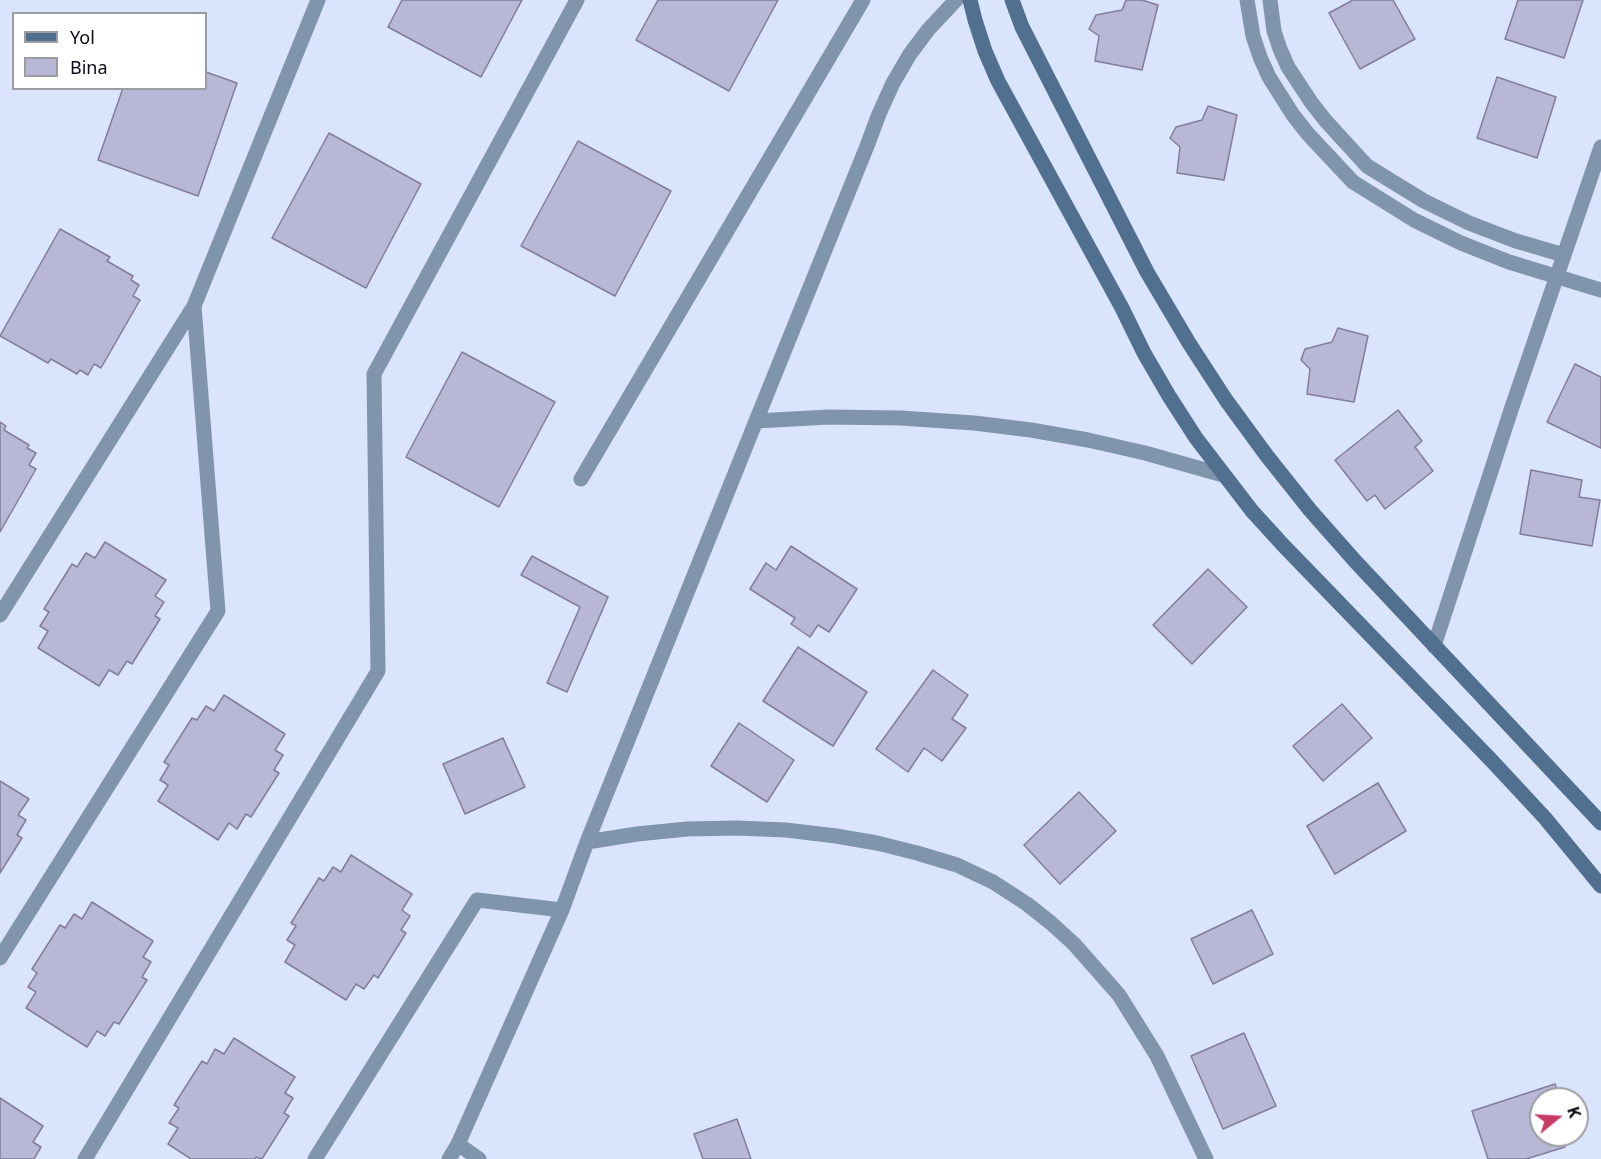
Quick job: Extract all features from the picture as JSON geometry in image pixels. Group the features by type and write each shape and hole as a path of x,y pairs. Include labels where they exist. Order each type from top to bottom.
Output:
{"street":[{"path":"0,615 194,306 318,0"},
{"path":"85,1159 378,671 374,374 577,0"},
{"path":"581,479 864,0"},
{"path":"449,1159 458,1144 562,910 587,842 879,114 910,54 928,30 956,0"},
{"path":"970,0 985,51 998,81 1168,396 1196,438 1252,511 1492,761 1601,886"},
{"path":"1012,0 1023,27 1147,273 1188,343 1226,400 1310,510 1355,561 1601,823"},
{"path":"1247,0 1253,36 1269,77 1308,134 1353,182 1414,220 1461,243 1509,262 1601,290"},
{"path":"1270,0 1274,31 1288,67 1325,120 1367,166 1424,201 1469,223 1516,241 1564,255"},
{"path":"1434,646 1511,410 1601,147"},
{"path":"0,958 218,611 194,306"},
{"path":"756,421 860,417 974,423 1031,430 1088,441 1145,453 1223,475"},
{"path":"587,842 687,829 786,830 856,840 917,853 957,865 993,882 1052,923 1089,959 1119,995 1157,1056 1206,1159"},
{"path":"315,1159 477,900 562,910"},
{"path":"458,1144 478,1159"}],"building":[{"path":"402,0 522,0 481,77 388,27"},
{"path":"658,0 778,0 729,91 636,40"},
{"path":"1126,0 1142,0 1158,5 1142,70 1095,61 1099,36 1089,29 1096,15 1122,10"},
{"path":"1353,0 1393,0 1415,39 1360,69 1329,13"},
{"path":"1518,0 1583,0 1564,58 1505,39"},
{"path":"207,72 237,83 198,196 98,160 122,90 207,90"},
{"path":"1497,77 1556,97 1537,158 1477,138"},
{"path":"1208,106 1237,115 1224,180 1177,173 1180,147 1170,138 1176,127 1202,120"},
{"path":"329,133 421,184 366,288 272,238"},
{"path":"578,141 671,191 615,296 521,246"},
{"path":"60,229 110,257 107,261 133,276 131,280 139,285 133,296 140,300 101,368 94,364 88,375 80,370 77,374 51,359 48,363 0,336"},
{"path":"1338,328 1368,336 1354,402 1307,394 1310,369 1301,360 1305,349 1332,342"},
{"path":"462,352 555,402 499,507 406,457"},
{"path":"1575,364 1601,377 1601,448 1547,422"},
{"path":"1398,410 1422,441 1415,447 1433,471 1385,509 1375,495 1367,501 1335,460"},
{"path":"0,422 6,426 4,430 29,445 27,448 36,453 29,465 36,469 0,532"},
{"path":"1531,470 1582,480 1579,497 1600,500 1592,546 1520,534"},
{"path":"105,542 166,580 155,596 164,602 155,616 160,619 132,664 127,661 118,675 109,670 99,686 38,648 48,631 40,626 49,612 44,609 72,564 77,567 86,553 95,558"},
{"path":"791,546 857,589 829,632 818,625 810,637 791,624 795,618 750,589 766,563 776,570"},
{"path":"532,556 608,597 567,692 547,683 580,607 521,575"},
{"path":"1208,569 1247,607 1192,664 1153,625"},
{"path":"798,647 867,692 833,746 763,701"},
{"path":"933,670 968,695 952,719 966,728 942,761 924,748 908,772 876,749"},
{"path":"224,695 285,734 275,750 283,755 274,770 279,773 251,817 246,814 237,829 229,823 218,840 158,801 168,785 160,780 169,765 164,762 192,718 197,720 206,706 214,711"},
{"path":"1342,704 1372,738 1323,781 1293,746"},
{"path":"739,723 794,760 767,802 711,766"},
{"path":"503,738 525,787 465,814 443,764"},
{"path":"0,781 29,799 18,815 26,820 17,835 22,838 0,873"},
{"path":"1378,783 1406,831 1335,874 1307,826"},
{"path":"1079,792 1116,831 1060,884 1024,845"},
{"path":"351,855 412,894 402,910 410,916 401,930 406,933 378,978 374,975 364,989 356,984 346,1000 285,962 295,945 287,940 296,926 291,923 319,878 324,881 333,867 341,872"},
{"path":"92,902 153,941 143,957 151,962 142,977 147,980 119,1024 114,1022 105,1036 97,1031 87,1047 26,1008 36,992 28,987 37,973 32,969 60,925 65,928 74,914 82,919"},
{"path":"1252,910 1273,954 1213,984 1191,939"},
{"path":"1244,1033 1276,1106 1223,1129 1191,1056"},
{"path":"234,1038 295,1077 285,1093 293,1098 284,1113 289,1116 262,1159 256,1157 255,1159 191,1159 168,1144 178,1128 169,1123 179,1108 174,1105 202,1061 207,1064 215,1049 224,1054"},
{"path":"1529,1092 1529,1147 1565,1147 1526,1159 1488,1159 1472,1111"},
{"path":"0,1098 43,1126 33,1142 41,1147 34,1159 0,1159"},
{"path":"737,1119 751,1159 703,1159 694,1134"}]}
